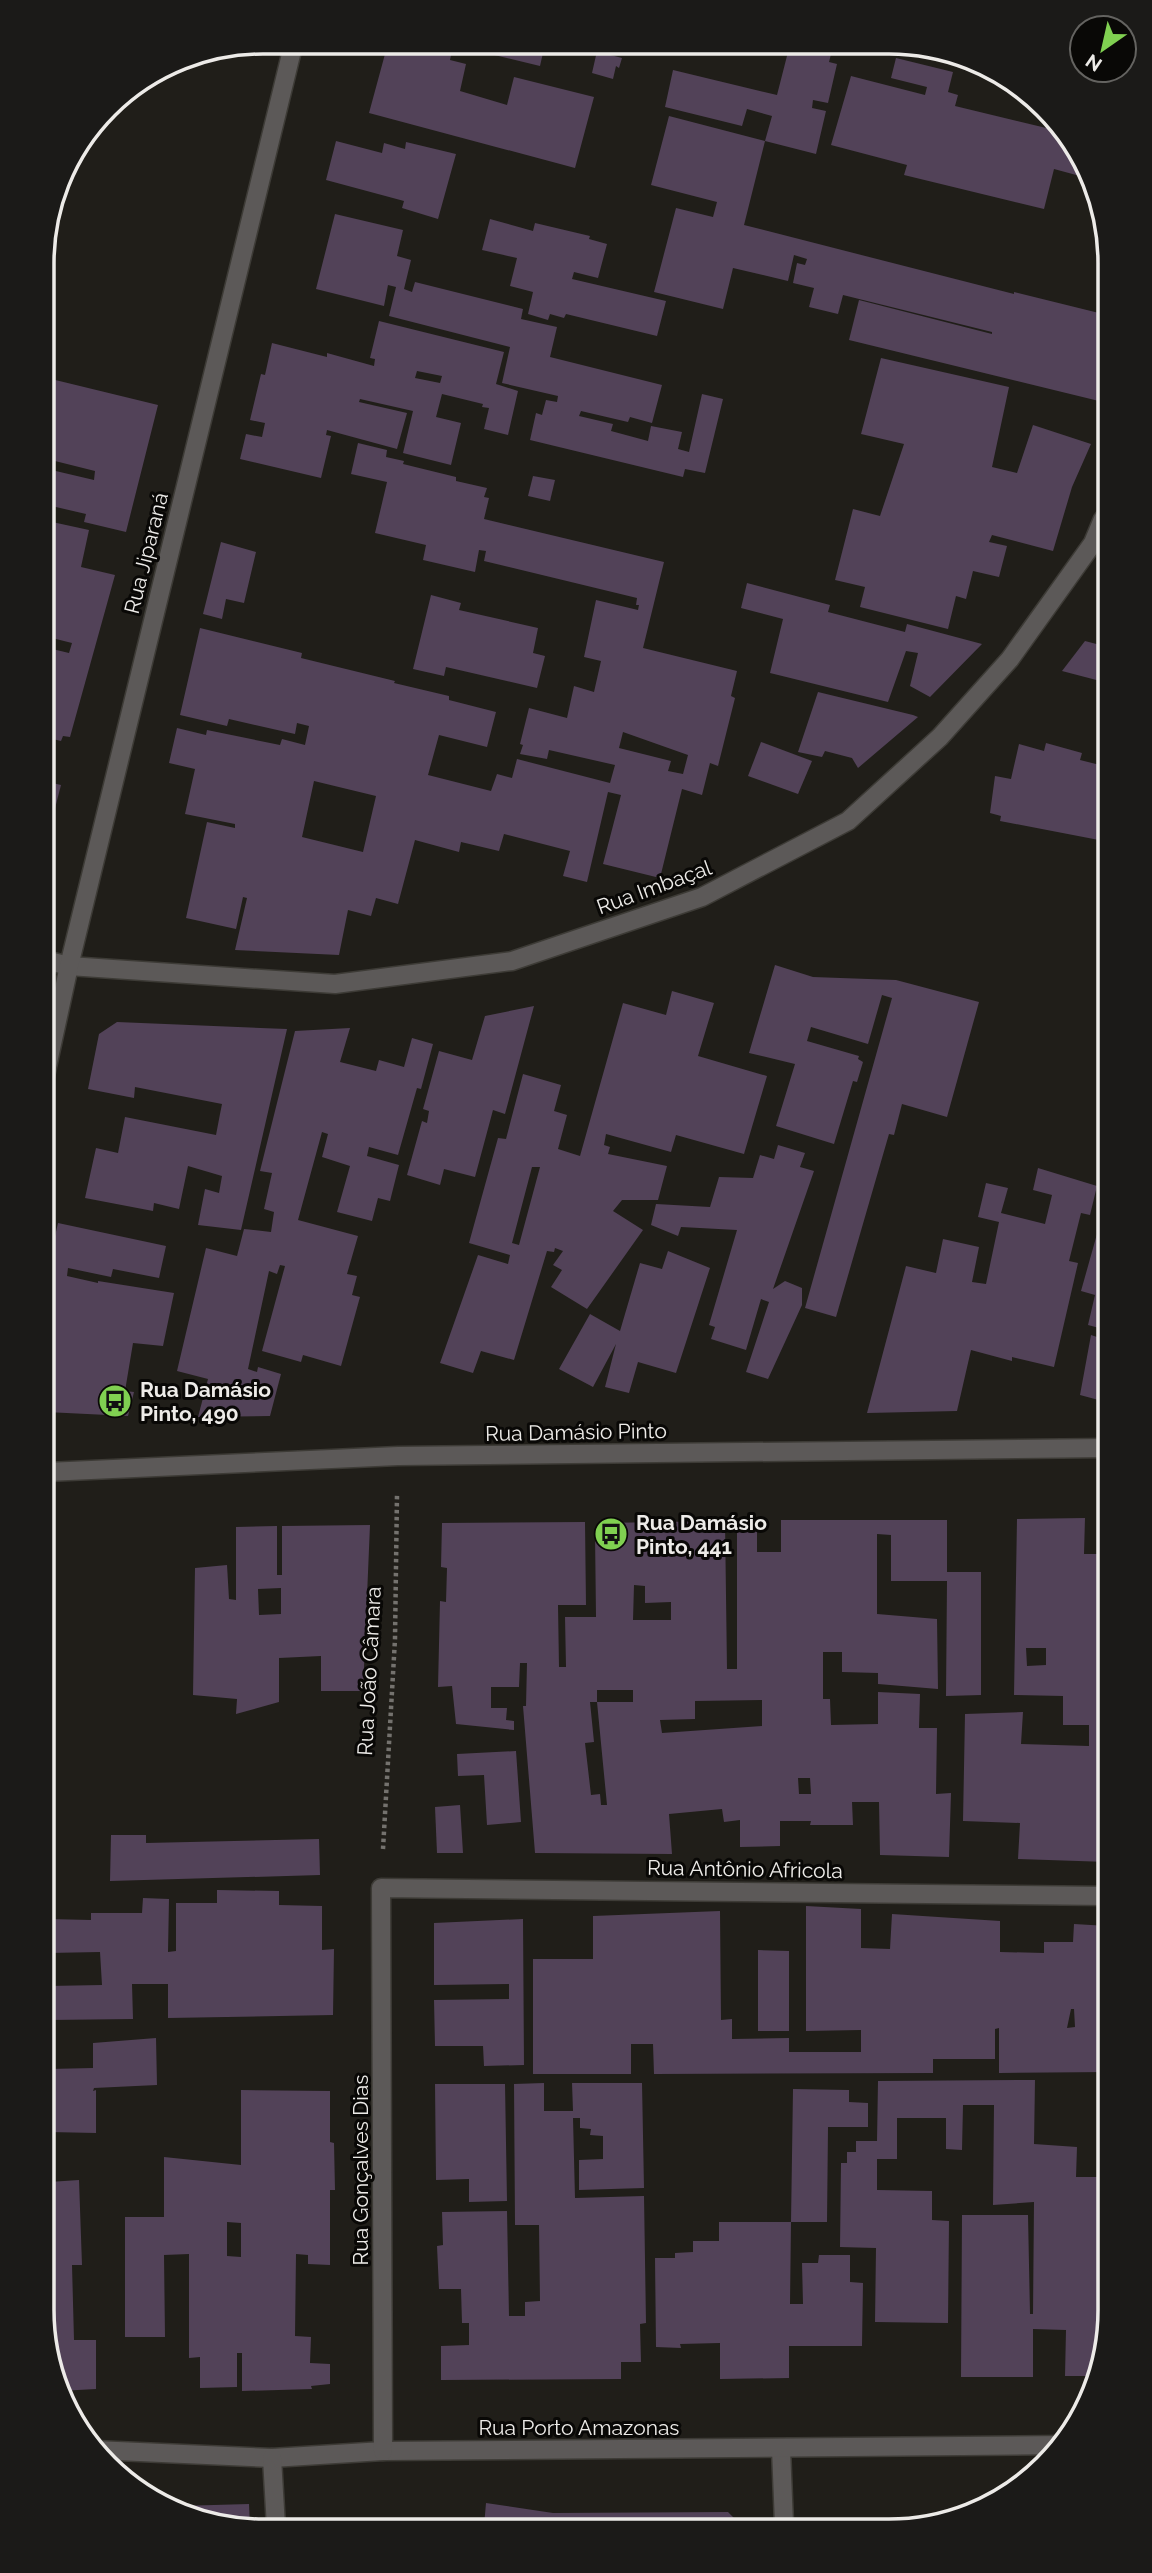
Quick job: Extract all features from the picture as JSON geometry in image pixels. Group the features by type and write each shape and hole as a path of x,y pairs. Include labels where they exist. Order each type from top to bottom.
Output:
{"street":[{"name":"Rua Jiparaná","path":"55,1032 291,55"},
{"name":"Rua Imbaçal","path":"55,962 69,966 335,984 512,961 702,897 848,821 940,737 1010,659 1093,543 1098,531"},
{"name":"Rua Damásio Pinto","path":"54,1472 398,1457 1097,1448"},
{"name":"Rua Antônio Africola","path":"381,1888 1097,1896"},
{"name":"Rua Gonçalves Dias","path":"381,1888 383,2451"},
{"name":"Rua Porto Amazonas","path":"109,2451 272,2458 383,2451 1048,2445"},
{"path":"781,2449 783,2519"},
{"path":"272,2458 276,2519"}],"path":[{"name":"Rua João Câmara","path":"381,1888 395,1639 398,1457"}],"building":[{"path":"596,54 622,58 619,68 616,66 613,79 592,73"},
{"path":"787,54 831,54 829,62 837,64 828,103 813,100 812,108 826,111 816,154 765,141 772,116 747,109 742,126 665,107 673,70 777,95"},
{"path":"385,55 451,55 450,60 466,64 460,91 507,105 514,77 594,97 575,168 369,113"},
{"path":"493,55 543,55 540,66"},
{"path":"896,58 953,72 948,92 958,95 955,106 1049,129 1078,176 1054,169 1044,209 904,175 907,165 831,145 851,76 925,95 927,87 891,78"},
{"path":"669,116 765,141 744,225 1098,313 1098,401 849,340 859,300 992,332 843,295 838,314 809,307 814,288 793,283 797,263 805,265 807,259 794,255 788,281 733,268 723,309 654,292 676,208 713,217 717,202 651,185"},
{"path":"336,141 382,153 384,143 405,149 406,142 456,154 438,219 402,208 404,201 326,180"},
{"path":"335,214 403,230 397,256 411,260 404,289 412,292 415,282 523,309 521,319 557,327 550,357 662,385 652,423 630,417 628,422 581,411 579,416 613,424 611,431 648,441 651,426 682,432 678,449 689,452 702,394 723,399 705,473 685,469 683,477 530,440 536,413 542,415 546,400 557,402 558,396 502,383 510,347 389,316 396,287 388,285 384,306 316,289"},
{"path":"490,219 533,231 535,223 590,236 589,239 607,244 598,278 574,272 572,279 666,301 657,336 566,314 564,318 550,314 548,320 528,314 533,292 510,286 517,258 482,250"},
{"path":"379,321 504,352 496,384 518,391 508,435 484,429 489,408 482,407 483,404 442,394 436,417 461,423 451,465 403,453 413,411 360,399 359,402 407,413 397,449 327,430 326,435 331,436 321,478 240,459 246,434 262,437 265,423 250,420 272,343 327,357 327,353 374,366 375,359 370,358","holes":["417,371 442,376 440,383 415,378"]},
{"path":"881,358 1009,387 992,467 1017,473 1033,425 1091,444 1072,487 1053,551 992,535 989,542 1007,546 999,577 973,571 966,599 956,596 948,629 860,607 865,587 835,580 853,509 880,516 904,444 861,434"},
{"path":"55,380 158,405 126,532 84,522 86,514 55,507 55,471 94,480 95,471 55,461"},
{"path":"358,443 387,450 386,457 404,461 403,464 487,488 484,497 489,498 484,519 664,562 643,648 737,671 731,696 735,698 718,766 710,763 702,795 682,789 660,878 603,864 621,795 608,792 587,882 563,876 570,851 504,834 499,851 461,842 459,852 415,840 398,904 376,898 371,916 348,910 339,955 235,950 247,898 243,897 236,929 186,918 207,822 235,828 235,824 185,814 195,769 169,763 177,728 206,735 207,730 280,745 282,739 305,745 309,726 297,723 295,734 229,719 227,726 180,715 200,628 302,653 301,658 395,681 394,683 449,696 449,700 496,712 487,747 439,735 428,775 491,791 497,774 512,778 517,759 610,783 615,765 549,750 547,759 520,754 523,745 520,744 529,708 567,718 574,686 594,692 601,661 584,657 596,600 638,610 637,598 484,561 486,551 479,550 475,572 423,560 426,545 375,533 387,482 351,474","holes":["623,732 688,755 683,774 668,771 671,761 619,748","314,781 376,796 363,852 302,837"]},
{"path":"533,476 555,480 550,501 528,496"},
{"path":"55,523 89,530 81,567 115,575 70,737 63,736 61,741 55,740 55,650 69,653 72,643 55,639"},
{"path":"221,542 256,552 244,603 226,599 222,619 203,614"},
{"path":"747,583 830,605 828,612 905,632 907,624 982,644 930,697 910,686 918,653 906,651 888,702 770,673 783,619 741,608"},
{"path":"431,595 461,603 459,610 538,628 533,653 545,656 537,688 446,667 444,676 413,669"},
{"path":"1085,641 1098,644 1098,680 1062,671"},
{"path":"818,692 918,717 858,768 852,758 825,751 822,757 798,752"},
{"path":"761,742 812,761 798,794 748,776"},
{"path":"1046,743 1082,753 1080,760 1098,764 1098,840 1000,821 1001,816 990,813 995,776 1011,779 1019,744 1044,751"},
{"path":"55,784 61,785 55,809"},
{"path":"775,965 813,977 896,980 979,1002 947,1117 902,1104 894,1135 889,1134 836,1317 805,1308 892,998 882,995 868,1044 811,1027 807,1041 859,1056 858,1059 863,1062 857,1082 853,1081 834,1144 776,1126 795,1064 749,1053"},
{"path":"672,991 714,1003 698,1056 767,1076 744,1154 676,1135 671,1152 606,1134 604,1145 610,1147 608,1154 667,1166 658,1200 622,1200 613,1211 643,1230 587,1309 551,1287 562,1270 553,1265 563,1251 555,1248 554,1252 547,1251 514,1360 481,1351 473,1373 440,1363 478,1255 508,1264 510,1255 469,1243 498,1138 506,1139 523,1074 561,1085 554,1111 567,1115 558,1149 580,1156 623,1003 666,1015","holes":["532,1167 540,1167 519,1245 512,1243"]},
{"path":"534,1006 505,1114 493,1110 475,1177 444,1169 440,1185 407,1175 422,1121 427,1123 429,1111 423,1109 439,1051 472,1060 485,1016"},
{"path":"117,1022 287,1029 241,1230 198,1225 205,1189 219,1193 222,1176 188,1166 179,1209 154,1203 153,1211 85,1198 96,1148 118,1153 125,1117 216,1135 222,1104 135,1087 134,1098 88,1089 99,1034"},
{"path":"350,1028 340,1062 376,1071 379,1060 404,1067 412,1038 433,1044 398,1155 369,1147 367,1156 399,1165 390,1201 378,1198 372,1221 337,1212 350,1166 322,1157 328,1134 322,1132 298,1220 358,1236 347,1274 357,1276 352,1295 360,1297 341,1366 303,1355 301,1362 262,1351 285,1266 280,1265 277,1274 269,1271 248,1369 257,1372 258,1367 281,1374 270,1416 198,1417 208,1379 177,1371 206,1248 237,1256 244,1229 271,1232 274,1212 264,1209 272,1173 260,1171 295,1031"},
{"path":"778,1145 805,1153 800,1167 814,1171 773,1289 785,1281 802,1288 802,1305 768,1379 746,1372 769,1302 761,1299 746,1350 711,1339 715,1327 709,1325 737,1230 681,1227 678,1236 651,1225 656,1204 710,1207 719,1177 753,1178 760,1155 774,1159"},
{"path":"1038,1168 1097,1186 1090,1215 1081,1213 1069,1261 1078,1263 1054,1367 1012,1357 1012,1361 971,1350 957,1411 867,1413 906,1266 936,1273 943,1239 979,1247 972,1282 986,1284 999,1222 978,1217 986,1183 1008,1188 1001,1213 1045,1224 1052,1195 1033,1190"},
{"path":"58,1223 166,1246 159,1278 113,1269 111,1277 68,1268 67,1276 174,1293 163,1346 133,1343 125,1391 134,1392 128,1416 54,1412 55,1238"},
{"path":"1098,1232 1097,1328 1088,1325 1095,1295 1081,1291"},
{"path":"668,1251 710,1268 676,1373 638,1362 629,1393 605,1387 616,1344 593,1387 559,1369 590,1314 620,1331 640,1263 662,1269"},
{"path":"1091,1335 1097,1337 1097,1400 1080,1395"},
{"path":"1085,1518 1084,1554 1097,1554 1097,1862 1018,1859 1020,1823 963,1821 965,1714 1023,1712 1021,1744 1089,1746 1089,1725 1063,1725 1063,1696 1014,1695 1017,1519","holes":["1026,1648 1046,1648 1046,1665 1027,1666"]},
{"path":"781,1520 947,1520 947,1572 981,1572 981,1695 946,1696 947,1581 891,1581 891,1535 877,1534 877,1614 937,1619 938,1689 878,1684 878,1673 842,1672 842,1652 823,1652 823,1699 830,1699 831,1725 878,1724 878,1692 920,1694 919,1728 937,1728 936,1794 951,1793 949,1857 880,1855 879,1802 852,1802 853,1825 810,1825 811,1821 780,1821 780,1846 740,1847 740,1820 724,1822 722,1809 669,1814 672,1854 535,1853 523,1706 526,1706 527,1663 520,1663 519,1687 491,1687 491,1708 507,1708 506,1720 514,1721 514,1730 456,1724 452,1686 438,1687 440,1601 446,1602 447,1568 441,1567 442,1523 585,1522 586,1605 558,1605 559,1667 566,1667 565,1617 596,1617 595,1533 601,1534 601,1523 725,1521 727,1669 737,1669 737,1521 757,1521 757,1552 781,1552","holes":["634,1585 645,1586 645,1603 671,1602 671,1620 633,1620","597,1690 633,1690 633,1702 597,1702","762,1700 762,1726 662,1733 660,1720 695,1719 695,1701","590,1702 597,1702 607,1805 601,1805 600,1794 591,1795 585,1743 594,1742","798,1778 810,1778 811,1794 799,1794"]},
{"path":"370,1525 363,1691 321,1691 321,1656 279,1658 279,1702 236,1714 237,1699 193,1695 195,1568 227,1565 229,1599 236,1600 236,1527 277,1526 277,1575 282,1575 282,1526","holes":["281,1588 281,1614 259,1615 258,1589"]},
{"path":"516,1751 521,1822 487,1825 484,1775 458,1776 457,1754"},
{"path":"460,1805 463,1853 437,1853 435,1807"},
{"path":"111,1835 146,1835 146,1843 319,1839 320,1875 110,1881"},
{"path":"217,1890 279,1891 279,1905 322,1906 322,1950 334,1949 333,2015 168,2018 168,1984 132,1984 133,2019 54,2020 54,1986 102,1985 100,1952 54,1953 54,1919 91,1920 91,1913 142,1913 143,1898 169,1899 168,1952 176,1951 176,1903 217,1903"},
{"path":"806,1906 861,1909 861,1948 890,1949 892,1914 1000,1921 1000,1952 1044,1953 1044,1942 1073,1942 1074,1924 1097,1925 1097,2072 999,2073 999,2028 995,2029 995,2059 933,2059 933,2073 654,2074 653,2044 631,2044 631,2074 533,2074 533,1959 593,1959 593,1916 720,1911 721,2020 732,2019 732,2039 789,2038 789,2052 861,2052 861,2030 806,2031","holes":["1071,2009 1074,2009 1075,2027 1067,2028"]},
{"path":"523,1919 524,2065 484,2066 483,2046 435,2046 434,2000 509,1999 509,1984 434,1985 434,1923"},
{"path":"758,1950 789,1951 789,2031 758,2031"},
{"path":"156,2038 157,2085 94,2088 96,2133 54,2132 54,2069 93,2068 93,2043"},
{"path":"1035,2080 1034,2144 1077,2147 1076,2177 1097,2177 1097,2324 1087,2376 1065,2376 1066,2330 1033,2329 1033,2377 961,2377 962,2215 1028,2215 1030,2314 1033,2314 1034,2202 993,2205 994,2105 963,2105 962,2150 946,2149 946,2118 897,2118 897,2159 877,2159 877,2190 932,2191 932,2220 949,2221 948,2323 875,2322 876,2248 840,2247 841,2163 847,2163 847,2152 856,2152 856,2141 877,2141 878,2081"},
{"path":"544,2083 544,2111 573,2111 572,2083 642,2083 644,2188 579,2190 579,2160 603,2159 603,2136 590,2135 591,2129 580,2128 580,2118 573,2118 575,2198 644,2196 646,2323 640,2324 641,2362 621,2362 621,2379 441,2380 441,2346 469,2345 469,2323 462,2323 461,2289 439,2289 437,2246 443,2245 442,2212 507,2211 509,2316 525,2316 525,2302 540,2301 539,2225 515,2225 514,2084"},
{"path":"435,2084 505,2084 507,2201 469,2202 469,2179 436,2180"},
{"path":"793,2089 849,2090 849,2102 868,2103 868,2127 828,2127 827,2222 791,2222"},
{"path":"241,2090 330,2091 330,2142 334,2143 335,2190 330,2190 330,2265 308,2264 308,2255 296,2254 295,2336 311,2337 310,2363 330,2364 330,2384 311,2386 312,2389 242,2391 242,2353 237,2353 237,2387 200,2388 200,2357 189,2358 189,2254 164,2255 165,2337 125,2337 125,2217 164,2217 164,2157 241,2165","holes":["227,2222 241,2223 241,2257 227,2256"]},
{"path":"79,2180 82,2265 72,2265 74,2340 96,2340 96,2389 70,2390 61,2364 54,2310 54,2182"},
{"path":"719,2222 791,2222 790,2304 803,2304 802,2263 818,2263 819,2255 850,2255 850,2282 863,2283 862,2346 789,2346 789,2378 720,2379 720,2343 680,2344 681,2348 656,2347 655,2258 675,2258 675,2253 693,2252 693,2241 719,2241"},
{"path":"486,2503 553,2513 728,2512 735,2519 485,2519"},
{"path":"249,2504 250,2518 222,2515 191,2506"}],"place":[{"name":"Rua Damásio Pinto, 490","path":"115,1401"},
{"name":"Rua Damásio Pinto, 441","path":"611,1534"}]}
